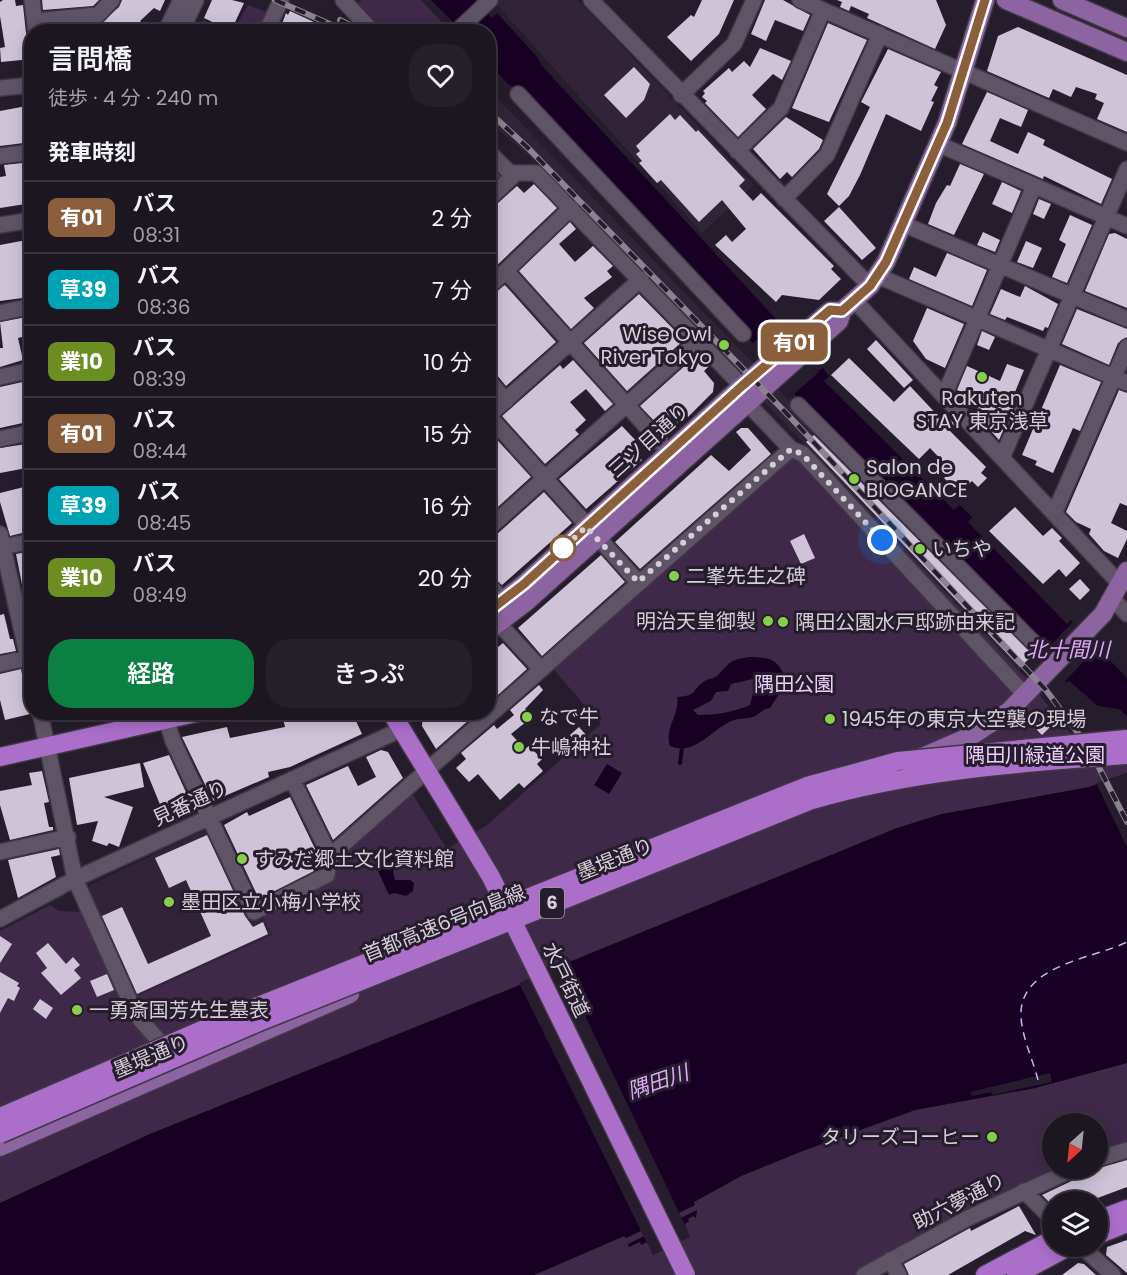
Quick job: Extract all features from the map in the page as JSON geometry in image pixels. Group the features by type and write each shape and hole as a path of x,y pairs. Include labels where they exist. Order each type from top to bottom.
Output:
{"highway":[{"path":"0,757 152,720"},
{"name":"水戸街道","path":"400,720 426,771 491,877 686,1275"},
{"name":"首都高速6号向島線","path":"0,1117 253,1008 807,786 898,761 1127,739"},
{"name":"首都高速6号向島線","path":"0,1134 259,1022 812,801 855,788 952,770 1127,755"},
{"path":"1108,1216 1127,1209"},
{"path":"1108,1231 1127,1223"},
{"path":"985,1275 1042,1245"},
{"path":"1016,1275 1050,1257"}],"main road":[{"name":"三ツ目通り","path":"496,618 592,532 748,404 775,369 798,349 830,310 848,305 874,281 903,224 938,144 985,0"},
{"path":"1006,0 1127,52"},
{"path":"1062,0 1127,28"},
{"name":"三ツ目通り","path":"592,532 669,452 742,386 775,369"},
{"name":"墨堤通り","path":"0,1147 475,940 973,735 994,723 1048,672 1086,633 1120,585"}],"street":[{"path":"32,0 35,24"},
{"path":"46,24 98,15 112,0"},
{"path":"169,24 181,0"},
{"path":"185,24 196,0"},
{"path":"270,24 281,0"},
{"path":"343,0 366,24"},
{"path":"591,0 784,199 874,281 976,318 1120,380"},
{"path":"681,95 734,44 754,0"},
{"path":"800,0 1127,143"},
{"path":"464,24 486,3"},
{"path":"737,151 781,108 823,10"},
{"path":"784,199 826,155 880,34"},
{"path":"0,88 24,86"},
{"path":"518,94 743,334"},
{"path":"938,144 1127,226"},
{"path":"0,156 24,153"},
{"path":"496,159 510,173 536,173 742,386"},
{"path":"1002,458 1127,169"},
{"path":"496,192 516,173"},
{"path":"944,396 1034,186"},
{"path":"496,280 572,208"},
{"path":"0,225 24,221"},
{"path":"903,224 1127,319"},
{"path":"506,271 669,452"},
{"path":"496,410 641,279"},
{"path":"848,305 944,396 1120,585 1127,614"},
{"path":"0,313 24,308"},
{"path":"496,522 699,340"},
{"path":"1054,514 1120,380 1127,347"},
{"path":"0,377 24,372"},
{"path":"496,389 506,401"},
{"path":"748,404 791,449 802,454 1025,695"},
{"path":"798,405 1039,648"},
{"path":"496,424 638,582"},
{"path":"0,439 24,437"},
{"path":"496,709 791,449"},
{"path":"24,541 2,541 5,583 24,640"},
{"path":"496,622 541,669"},
{"path":"0,664 24,659"},
{"path":"42,720 75,879 136,1015 161,1043 174,1071"},
{"path":"165,720 254,912 327,875 330,856 292,779"},
{"name":"見番通り","path":"0,919 75,879 292,779 397,720"},
{"path":"330,856 484,720"},
{"path":"0,852 68,837"},
{"path":"1108,1156 1127,1150"},
{"name":"助六夢通り","path":"864,1275 1051,1179"},
{"path":"1024,1191 1042,1209"},
{"path":"1093,1257 1113,1275"},
{"path":"890,1260 899,1275"}],"shaded area":[{"path":"500,0 578,0 754,185 702,233 496,4"},
{"path":"496,97 1035,655 1019,670 535,161 496,128"},
{"name":"墨田区立小梅小学校","path":"207,829 211,832 251,919 262,915 272,935 137,996 89,889 90,885"}],"green space":[{"path":"361,0 421,0 443,24 378,24 358,3"},
{"path":"248,5 269,13 264,24 237,24"},
{"name":"隅田公園","path":"805,444 1027,679 1070,733 1127,729 1127,773 1090,787 942,814 897,828 557,967 520,985 150,1134 0,1203 0,931 50,905 59,911 85,912 116,989 137,996 272,935 262,915 331,883 340,856 411,792 447,849 486,826 601,724 553,669"},
{"path":"1127,1063 1127,1146 1108,1151 1108,1113 1042,1113 1042,1179 1044,1179 857,1275 534,1275 625,1236 626,1238 694,1206 694,1202 741,1176 915,1110 1035,1088","holes":["684,1222 690,1237 653,1255 647,1242"]}],"water":[{"name":"北十間川","path":"431,0 475,0 492,18 497,13 538,58 542,66 776,319 774,322 818,371 823,368 829,376 824,381 954,510 960,505 972,517 968,522 1067,624 1071,620 1127,678 1127,716 1119,709 1098,706 1069,681 1067,683 898,497 794,394 797,391 519,89 509,85 496,71 496,24 455,24"},
{"path":"749,657 766,658 774,662 784,675 779,694 770,708 753,717 736,719 688,748 670,746 669,733 676,710 677,697 692,694 701,684 716,676 731,662","holes":["757,678 750,705 711,714 698,715 693,710 711,701 716,692 728,691 731,684"]},
{"path":"607,764 622,773 609,794 594,785"},
{"name":"隅田川","path":"1127,773 1127,1063 1035,1088 915,1110 741,1176 694,1202 695,1205 626,1238 624,1236 534,1275 0,1275 0,1203 150,1134 520,985 557,967 897,828 942,814 1089,787"},
{"path":"390,850 397,854 399,860 393,872 395,880 410,880 414,883 413,891 406,896 394,893 389,895 378,871 381,856"},
{"path":"697,1210 696,1218 693,1216 688,1219 689,1222 641,1245 640,1242 629,1247 628,1244"}],"pier":[{"path":"775,323 819,372 796,392 752,344"},
{"path":"1074,621 1098,647 1063,683 1039,657"},
{"path":"1127,773 1127,847 1096,783"},
{"path":"560,963 686,1227 648,1245 519,983"},
{"path":"1050,1073 1052,1082 992,1095 991,1092 972,1096 970,1092"}],"building":[{"path":"15,0 16,6 23,5 24,60 1,62 0,48 5,47 0,2"},
{"path":"42,0 99,0 93,6 43,10"},
{"path":"122,0 165,0 160,11 154,8 140,21 144,24 100,24 119,7"},
{"path":"212,0 232,0 244,3 234,24 216,24 204,18"},
{"path":"702,0 734,0 719,34 691,61 667,37 691,15 694,17"},
{"path":"765,0 783,0 810,15 803,31 775,20 766,41 751,34"},
{"path":"837,0 936,0 946,25 935,49 867,18 869,14 851,6 849,11 840,7 842,2"},
{"path":"290,11 314,22 313,24 282,24 286,13 288,15"},
{"path":"828,23 867,40 829,122 792,108"},
{"path":"1018,27 1127,75 1127,132 1097,119 1104,103 1095,99 1097,94 1076,87 1071,97 1053,89 1049,98 987,71 998,36"},
{"path":"760,48 791,61 782,80 773,74 752,95 766,109 738,137 705,103 707,101 702,97 705,93 703,91 729,68 732,72 744,61 750,67"},
{"path":"888,49 941,72 934,85 938,87 931,101 934,102 921,131 886,114 860,175 849,196 839,206 827,194 870,107 861,102"},
{"path":"634,67 650,84 644,100 626,118 604,95"},
{"path":"987,92 1028,110 1021,127 1000,118 990,141 1018,154 1028,132 1045,140 1043,145 1112,179 1101,204 1044,176 1043,179 962,144"},
{"path":"24,106 24,143 0,146 0,111"},
{"path":"670,114 675,120 680,115 696,132 698,130 745,180 739,186 753,201 761,193 834,266 831,269 841,279 819,300 782,295 776,302 715,245 726,235 732,242 746,229 722,200 699,222 661,180 657,183 639,163 642,161 636,154 640,151 636,146"},
{"path":"786,117 823,140 819,149 792,177 787,172 780,179 753,149"},
{"path":"24,163 24,204 0,208 0,177 6,176 4,165"},
{"path":"960,164 984,174 954,235 928,224 936,203 947,185 950,186"},
{"path":"1002,182 1021,191 1012,213 992,204"},
{"path":"534,184 557,208 496,266 496,205 517,186 524,193"},
{"path":"1039,199 1051,204 1044,219 1033,214"},
{"path":"839,207 876,248 862,260 824,221"},
{"path":"1070,215 1092,225 1067,283 1052,277 1066,244 1059,240"},
{"path":"570,222 576,229 559,244 575,262 593,246 613,266 607,271 612,277 584,298 594,308 571,329 519,271"},
{"path":"983,232 1000,240 995,252 977,245"},
{"path":"1115,233 1127,239 1127,308 1085,291 1109,234"},
{"path":"24,240 24,298 0,301 0,245"},
{"path":"1026,241 1042,248 1033,268 1017,262"},
{"path":"947,253 987,270 972,306 909,279 914,267 936,277"},
{"path":"505,285 556,342 506,386 496,374 496,291"},
{"path":"1025,286 1058,304 1048,328 1045,327 1043,331 1007,317 1005,320 990,314 1001,289 1020,297"},
{"path":"639,294 684,340 627,391 584,343"},
{"path":"927,308 964,324 945,368 926,359 913,341"},
{"path":"1077,309 1127,329 1127,337 1118,343 1109,365 1062,344"},
{"path":"24,318 24,336 18,338 23,360 0,367 0,348 3,348 0,322"},
{"path":"982,331 995,337 989,350 977,345"},
{"path":"876,340 913,380 904,388 867,349"},
{"path":"698,354 709,366 704,371 714,383 713,392 688,417 687,415 678,423 672,417 660,427 640,406"},
{"path":"849,358 894,402 910,386 942,420 947,416 955,424 949,430 986,467 981,473 987,478 978,487 972,481 959,493 944,478 952,471 930,448 919,459 831,375"},
{"path":"573,360 613,404 605,411 586,389 570,402 586,420 575,430 579,434 545,464 502,416 560,365 563,369"},
{"path":"1007,364 1024,370 1015,392 1019,394 999,440 975,413 981,400 957,390 967,366 1000,381"},
{"path":"1060,365 1101,382 1080,431 1073,428 1053,473 1035,465 1037,461 1022,455"},
{"path":"24,382 24,423 0,428 0,387"},
{"path":"1119,390 1127,393 1127,506 1120,503 1111,523 1127,531 1127,539 1118,558 1104,551 1089,534 1091,529 1076,522 1066,512"},
{"path":"622,426 639,444 633,450 642,460 586,509 559,479"},
{"path":"741,428 748,428 771,454 640,569 615,542 711,455 729,471 751,450 736,432"},
{"path":"814,435 1033,655 1020,667 806,442"},
{"path":"496,439 531,477 496,509"},
{"path":"24,444 24,468 0,473 0,448"},
{"path":"24,487 24,532 10,536 0,502 0,493"},
{"path":"544,492 572,523 502,585 496,580 496,535"},
{"path":"1015,507 1043,536 1052,528 1062,538 1059,541 1080,563 1066,577 1059,569 1043,584 989,531"},
{"path":"804,534 815,558 801,564 790,541"},
{"path":"24,552 24,595 16,554"},
{"path":"601,555 625,582 542,656 518,628"},
{"path":"1080,579 1090,590 1080,600 1069,589"},
{"path":"4,614 10,639 13,639 16,651 0,654 0,615"},
{"path":"503,643 527,669 496,697 496,648"},
{"path":"21,669 24,684 24,715 5,720 0,700 0,674"},
{"path":"539,685 543,690 525,709 532,717 511,734 525,749 529,746 542,759 537,764 543,771 524,788 519,783 500,800 478,774 469,782 456,768 466,759 461,753 494,725 497,729 514,715 510,710"},
{"path":"1041,718 1050,727 1042,735 1033,726"},
{"path":"283,720 353,720 356,721 362,734 290,767 268,772 269,777 213,801 182,737 227,727 230,738 285,727"},
{"path":"422,720 469,720 436,749 422,726"},
{"path":"579,727 587,736 578,745 570,735"},
{"path":"381,750 388,752 403,778 333,840 306,785 348,766 358,786 376,777 366,757"},
{"path":"169,755 195,812 168,824 143,763"},
{"path":"140,763 144,787 104,797 133,807 119,847 92,841 98,821 77,825 69,778"},
{"path":"42,771 49,802 44,803 49,827 53,827 53,830 10,840 0,805 0,791 32,785 29,773"},
{"path":"290,797 319,857 309,861 314,871 259,899 224,825 247,812 249,816"},
{"path":"207,835 245,916 253,927 263,922 268,934 137,994 102,916 122,907 148,964 211,936 186,880 169,888 155,858"},
{"path":"59,849 60,855 51,857 56,877 18,898 8,860"},
{"path":"0,936 12,944 0,963"},
{"path":"48,943 66,964 73,957 80,965 74,970 81,978 61,995 41,973 47,968 36,953"},
{"path":"0,972 19,983 17,986 20,988 14,1001 8,998 0,1013"},
{"path":"107,974 114,990 97,997 90,981"},
{"path":"40,999 53,1008 46,1019 33,1009"},
{"path":"1127,1160 1127,1187 1108,1194 1108,1191 1050,1191 1076,1179 1108,1179 1108,1165"},
{"path":"1019,1206 1036,1235 1025,1231 948,1275 909,1275 904,1264 970,1228 971,1231"},
{"path":"1127,1240 1127,1273 1108,1257 1108,1247"},
{"path":"1078,1263 1084,1264 1096,1275 1062,1275"}],"waterway":[{"path":"680,763 682,748"}],"ferry route":[{"path":"1038,1080 1021,1017 1023,1000 1032,986 1044,975 1060,966 1127,942"}],"railway":[{"path":"275,0 330,24"},
{"path":"340,20 348,24"},
{"path":"496,118 527,147 789,416 1046,690 1089,748 1127,822"}],"bus line":[{"name":"有01","path":"496,606 524,584 706,418 830,310 842,311 870,286 886,262 947,123 985,0"}],"place":[{"name":"Wise Owl River Tokyo","path":"724,345"},
{"name":"Rakuten STAY 東京浅草","path":"982,377"},
{"name":"Salon de BIOGANCE","path":"854,479"},
{"name":"いちや","path":"920,549"},
{"name":"二峯先生之碑","path":"674,576"},
{"name":"明治天皇御製","path":"768,621"},
{"name":"隅田公園水戸邸跡由来記","path":"783,622"},
{"name":"なで牛","path":"527,717"},
{"name":"1945年の東京大空襲の現場","path":"830,719"},
{"name":"牛嶋神社","path":"519,747"},
{"name":"すみだ郷土文化資料館","path":"242,859"},
{"name":"墨田区立小梅小学校","path":"169,902"},
{"name":"一勇斎国芳先生墓表","path":"77,1010"},
{"name":"タリーズコーヒー","path":"992,1137"}],"route":[{"path":"563,548 557,554 586,527 638,582 791,449 802,454 882,540"}],"park label":[{"name":"隅田川緑道公園","path":"1035,755"}]}
